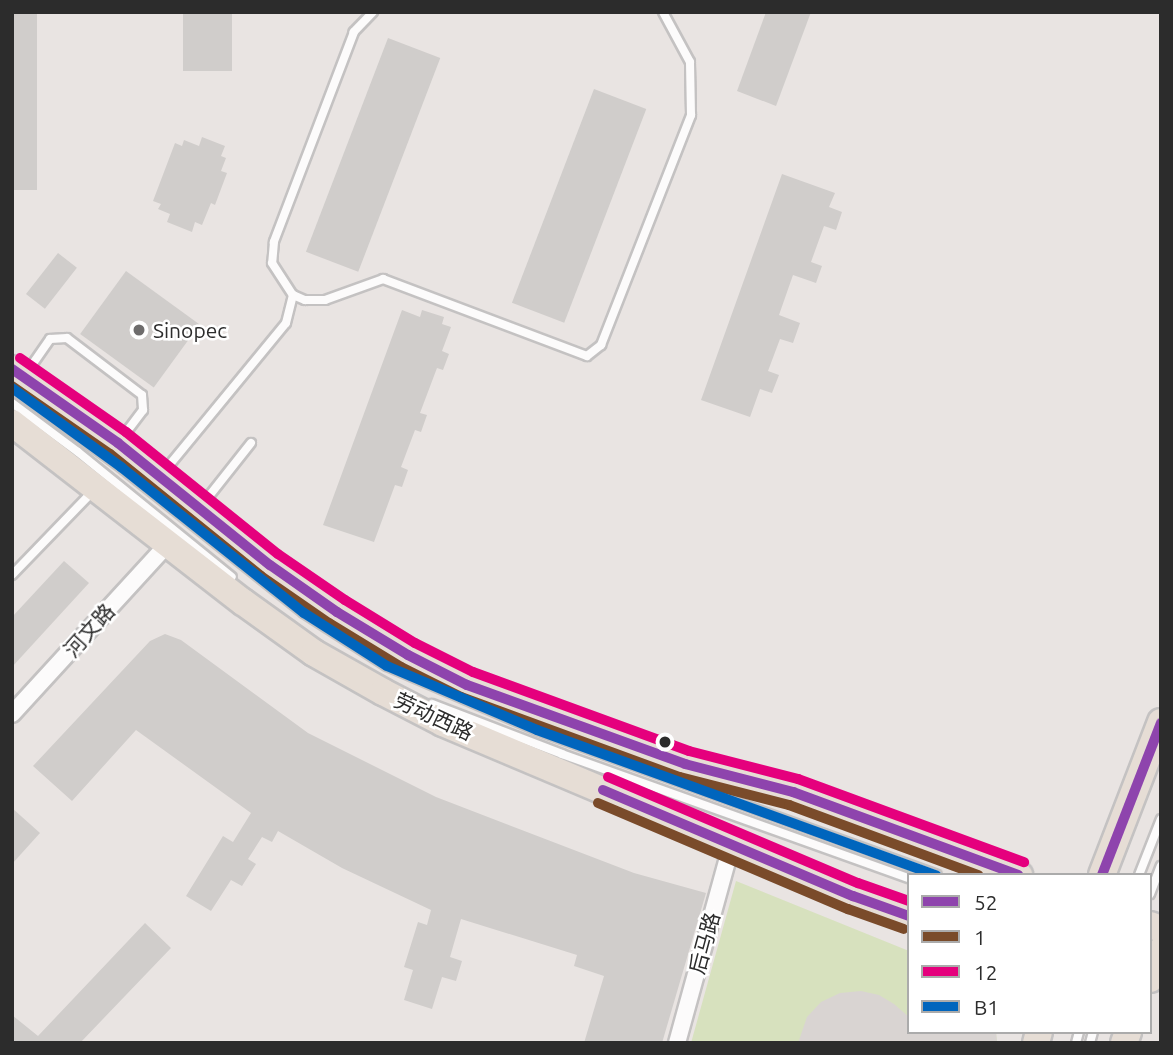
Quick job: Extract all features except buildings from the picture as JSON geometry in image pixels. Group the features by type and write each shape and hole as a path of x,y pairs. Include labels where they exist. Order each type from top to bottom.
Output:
{"main road":[{"name":"劳动西路","path":"16,378 118,443 270,565 337,612 408,655 467,685 685,764 793,792 1013,873"},
{"name":"劳动西路","path":"12,423 166,546 314,653 383,692 443,723 907,915"},
{"path":"1103,873 1161,722"},
{"path":"1152,974 1161,950"}],"street":[{"name":"河文路","path":"12,714 166,546"},
{"name":"后马路","path":"677,1043 732,844"}],"lane":[{"path":"373,12 354,32 274,242 272,263 293,295 305,300 325,300 383,279 587,356 601,345 691,115 690,62 663,12"},
{"path":"160,476 286,323 293,295"},
{"path":"118,443 143,410 142,395 67,338 50,340 16,378 121,467 304,613 387,666 537,730 931,873"},
{"path":"12,403 78,452 241,584"},
{"path":"200,507 251,443"},
{"path":"12,575 96,488"},
{"path":"427,702 562,754 907,877"},
{"path":"1140,873 1161,819"},
{"path":"1152,889 1161,866"}],"green space":[{"path":"736,881 907,950 907,1034 996,1034 997,1043 691,1043"}],"shaded area":[{"path":"861,991 879,995 894,1004 907,1015 907,1034 996,1034 997,1043 798,1043 807,1017 821,1002 840,993"}],"transit line":[{"name":"12","path":"20,358 126,432 278,554 415,643 473,672 689,751 798,779 1024,862"},
{"name":"52","path":"12,369 118,443 270,565 337,612 408,655 467,685 685,764 793,792 1013,873"},
{"name":"1","path":"12,386 110,454 261,576 329,623 401,667 461,697 680,777 789,805 973,873"},
{"name":"B1","path":"12,388 121,467 304,613 387,666 537,730 930,873"},
{"name":"52","path":"1103,873 1161,723"},
{"name":"12","path":"608,777 858,883 907,900"},
{"name":"52","path":"603,790 853,896 907,915"},
{"name":"1","path":"598,803 848,909 904,929"}],"place":[{"name":"Sinopec","path":"139,330"}]}
